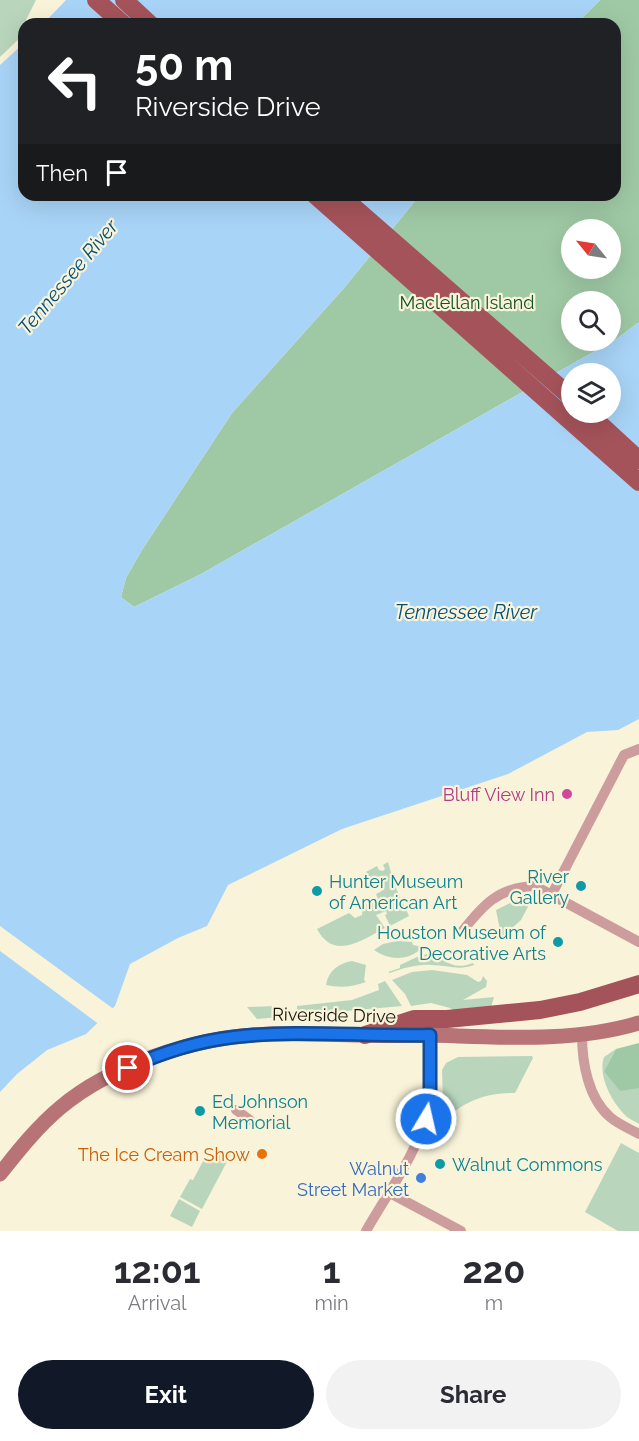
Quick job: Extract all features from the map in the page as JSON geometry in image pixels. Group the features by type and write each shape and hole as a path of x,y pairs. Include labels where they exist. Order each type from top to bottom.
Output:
{"main road":[{"path":"96,0 116,18"},
{"path":"124,0 144,18"},
{"path":"322,201 639,482"},
{"path":"347,201 561,388"},
{"path":"599,423 639,460"},
{"path":"365,1035 414,1019 447,1019 540,1010 580,1002 639,984"},
{"name":"Riverside Drive","path":"0,1174 30,1138 68,1102 98,1083 140,1062 180,1048 231,1037 279,1034 501,1038 582,1035 639,1023"}],"street":[{"path":"552,894 615,769 624,755 639,749"},
{"path":"461,933 480,908 504,891 519,886 535,886 639,942"},
{"path":"366,1231 417,1141 426,1119 430,1092 430,1035"},
{"path":"582,1035 584,1063 592,1090 610,1118 639,1134"},
{"path":"236,1110 250,1120"},
{"path":"388,1192 461,1231"}],"green space":[{"path":"0,0 36,0 27,18 18,18 18,40 0,57"},
{"name":"Maclellan Island","path":"600,0 639,0 639,322 621,336 621,291 561,291 561,351 595,351 574,363 561,363 561,370 201,574 134,607 121,597 126,578 232,413 344,288 415,201 621,201 621,18 582,18"},
{"path":"388,862 395,886 409,916 390,926 385,915 386,911 376,915 385,928 349,945 340,946 324,939 317,929 349,913 355,918 362,915 363,906 378,899 376,894 382,891 378,881 371,884 366,872 377,866 383,871 385,869 383,865"},
{"path":"522,897 530,903 521,920 501,935 496,910"},
{"path":"397,941 412,942 413,945 423,947 412,955 399,958 386,956 374,950 383,944"},
{"path":"429,954 450,964 460,966 473,963 474,965 458,968 421,965 388,972 400,968 400,965 417,957 421,958"},
{"path":"352,961 366,965 364,980 366,982 337,987 326,985 335,968"},
{"path":"432,970 467,975 478,982 483,976 487,981 486,987 463,1000 494,997 491,1007 459,1013 431,1003 411,1006 405,994 392,980 412,972"},
{"path":"385,981 402,1006 257,1019 247,1007 279,1006 275,1010 279,1013 297,1012 297,1006 352,1000 379,990 378,984"},
{"path":"639,1043 639,1088 620,1091 604,1071 616,1049"},
{"path":"616,1049 604,1071 639,1088 639,1124 626,1116 618,1107 604,1079 603,1064 604,1057"},
{"path":"532,1056 515,1093 481,1097 471,1101 453,1113 437,1130 435,1128 443,1102 442,1070 446,1063 458,1057"},
{"path":"621,1143 639,1153 639,1231 618,1231 585,1212"},
{"path":"209,1150 231,1154 202,1209 180,1197 190,1179 193,1180"},
{"path":"179,1199 200,1211 192,1227 170,1216"}],"water":[{"path":"66,0 600,0 582,18 49,18"},
{"name":"Tennessee River","path":"18,48 18,201 415,201 344,288 232,413 142,550 126,578 121,597 134,607 201,574 561,370 561,423 621,423 621,363 574,363 595,351 621,351 621,336 639,322 639,719 618,730 587,732 508,774 342,829 228,885 207,926 178,938 130,964 115,1006 86,1034 47,1050 17,1074 0,1092 0,65"}],"pier":[{"path":"0,926 115,1010 100,1025 0,951"}],"place":[{"name":"Bluff View Inn","path":"567,794"},
{"name":"River Gallery","path":"581,886"},
{"name":"Hunter Museum of American Art","path":"317,891"},
{"name":"Houston Museum of Decorative Arts","path":"558,942"},
{"name":"Ed Johnson Memorial","path":"200,1111"},
{"name":"The Ice Cream Show","path":"262,1154"},
{"name":"Walnut Commons","path":"440,1164"},
{"name":"Walnut Street Market","path":"421,1178"}],"route":[{"path":"128,1068 180,1048 231,1037 279,1034 430,1035 430,1092 426,1119"}]}
